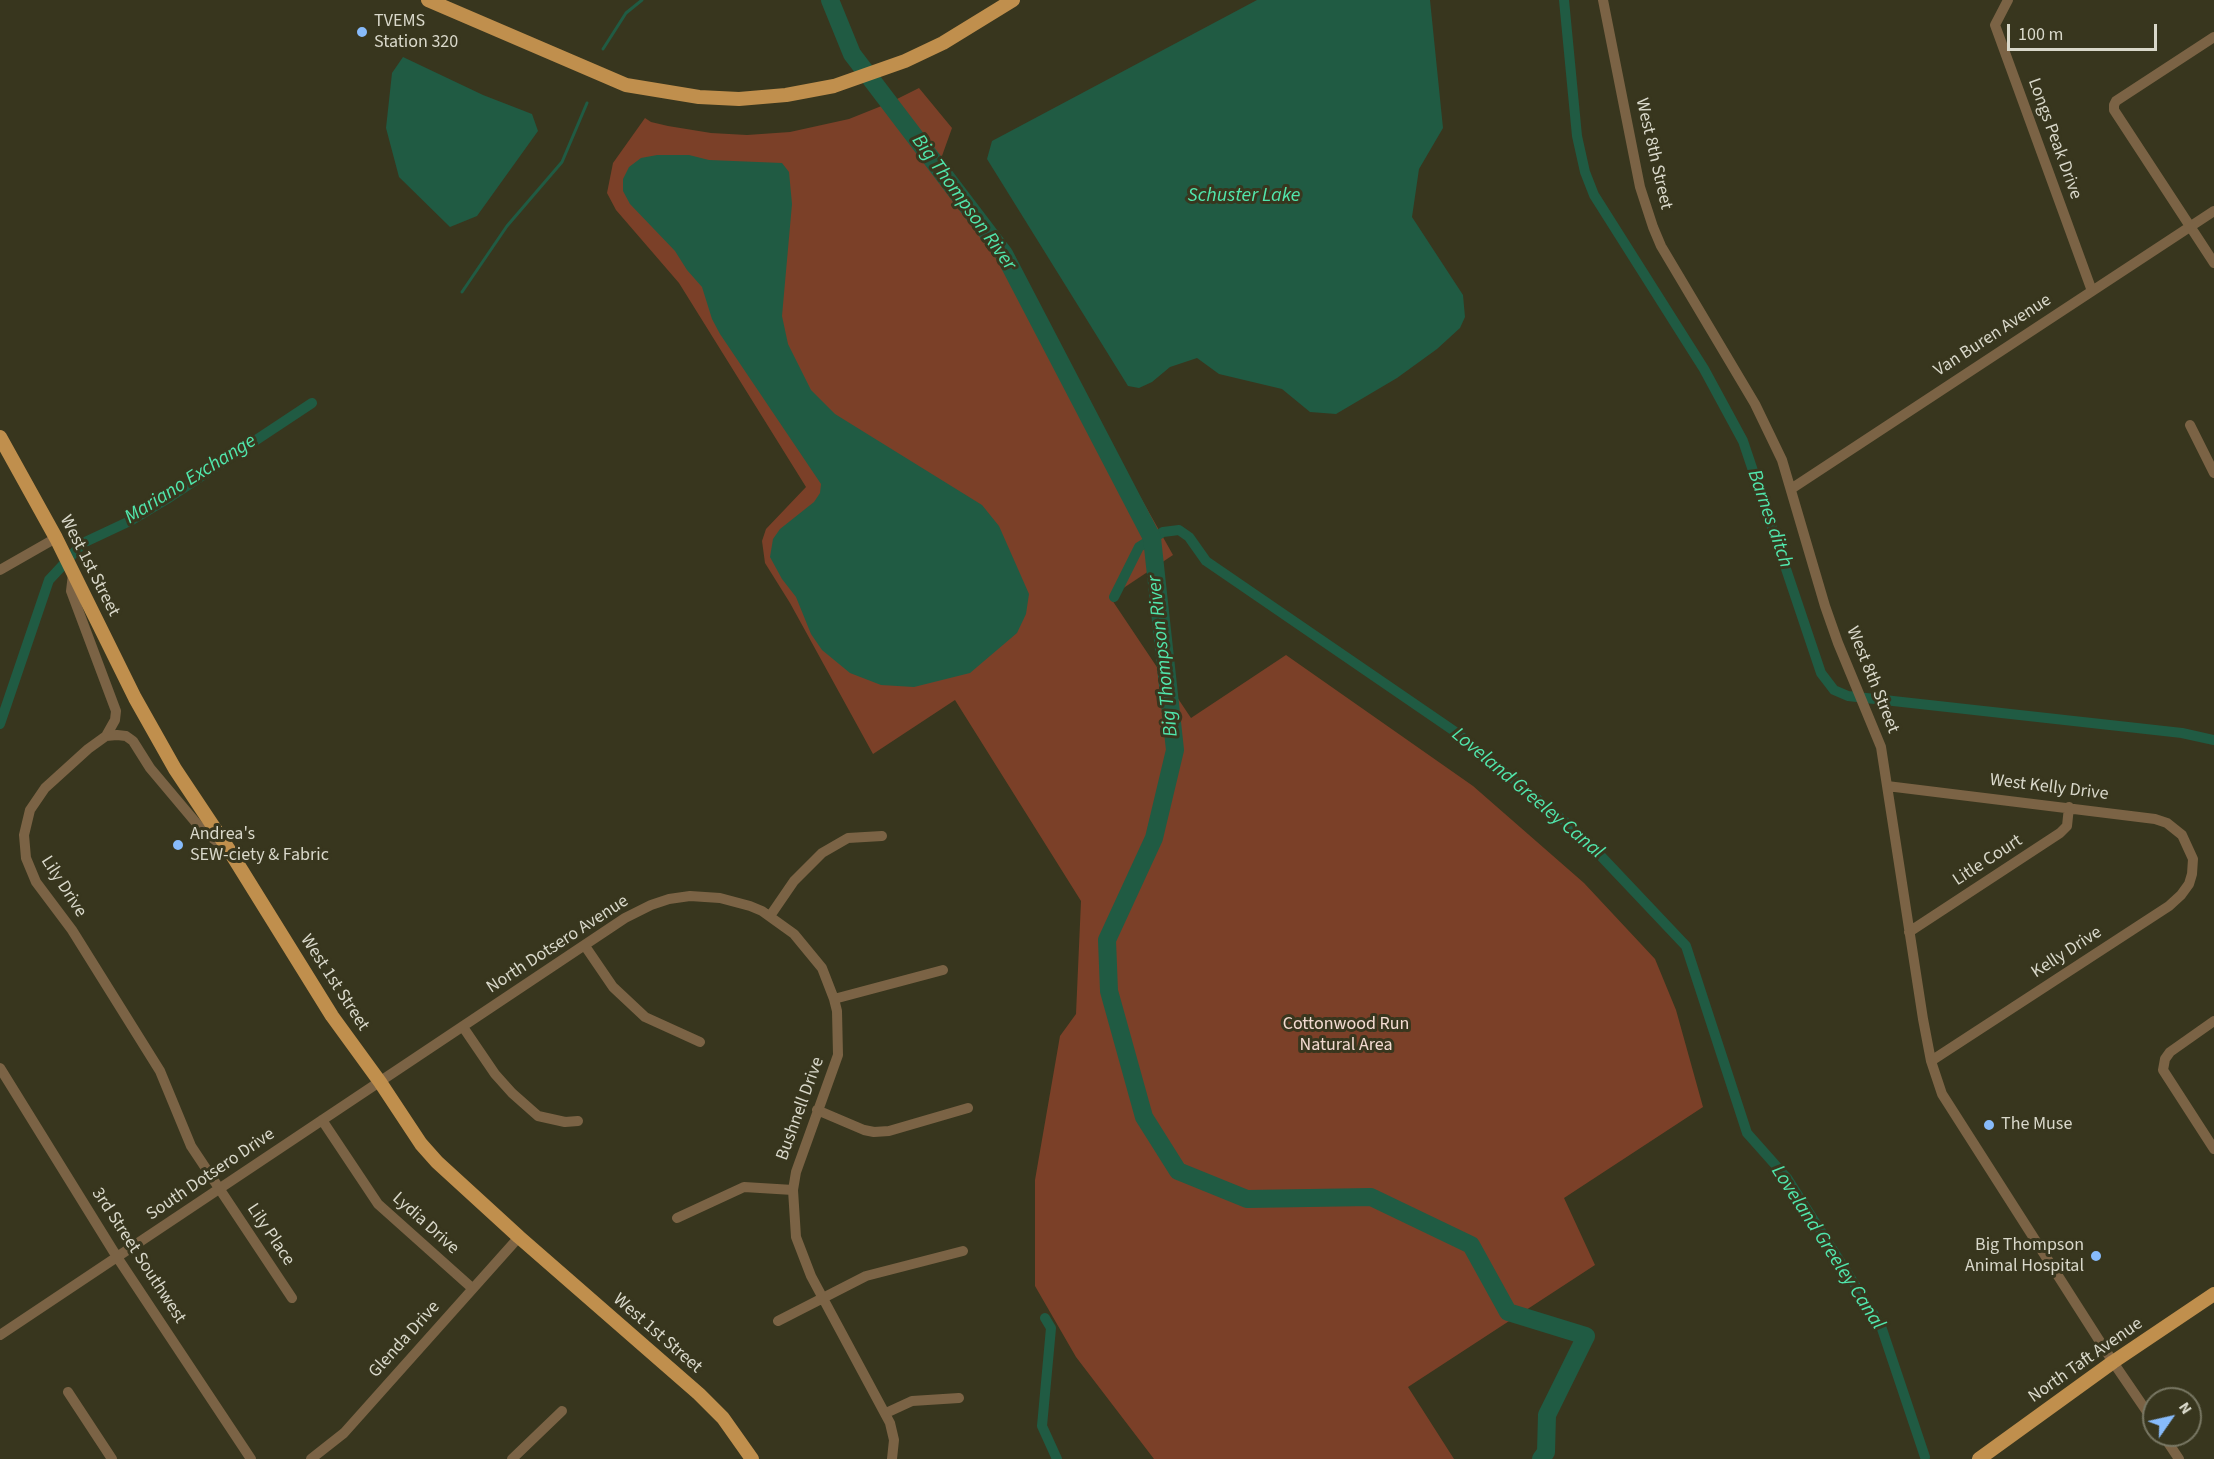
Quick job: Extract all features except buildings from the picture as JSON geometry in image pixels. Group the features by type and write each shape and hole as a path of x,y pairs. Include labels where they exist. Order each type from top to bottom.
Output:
{"main road":[{"path":"428,0 626,85 699,97 739,99 786,95 834,86 905,61 943,43 1013,0"},
{"name":"West 1st Street","path":"0,437 56,538 175,769 229,850 332,1016 421,1144 437,1162 519,1237 699,1394 723,1418 752,1459"},
{"name":"North Taft Avenue","path":"1979,1459 2113,1362 2214,1294"}],"street":[{"name":"West 8th Street","path":"1603,0 1640,187 1653,227 1661,246 1755,404 1782,460 1825,606 1881,747 1931,1061 1942,1094 2142,1404"},
{"name":"Longs Peak Drive","path":"2008,0 1995,25 2092,291"},
{"path":"2214,37 2116,101 2114,105 2114,110 2214,263"},
{"name":"Van Buren Avenue","path":"1791,489 2214,211"},
{"path":"2190,425 2214,473"},
{"path":"0,570 56,538"},
{"path":"73,574 71,591 116,711 116,720 106,736"},
{"path":"106,736 126,736 133,741 150,768 203,831 229,850"},
{"name":"Lily Drive","path":"106,736 88,749 36,798 26,822 24,835 26,858 36,882 72,930 160,1071 191,1146 220,1189"},
{"name":"West Kelly Drive","path":"1887,786 2161,820 2174,827 2182,835 2191,853"},
{"name":"Litle Court","path":"1909,932 2060,833 2067,826 2069,807"},
{"path":"770,916 794,881 822,853 848,838 882,836"},
{"name":"Kelly Drive","path":"1931,1061 2169,906 2181,896 2189,884 2194,865 2191,853"},
{"name":"North Dotsero Avenue","path":"380,1082 636,912 669,899 690,896 720,898 750,906 770,916"},
{"name":"Bushnell Drive","path":"770,916 794,934 822,968 837,1011 838,1055 827,1090 798,1161 793,1190 796,1237 804,1262 885,1413 893,1432 892,1459"},
{"path":"585,946 614,987 631,1005 657,1023 700,1042"},
{"path":"834,999 942,970"},
{"path":"2214,1021 2170,1052 2164,1059 2163,1070 2214,1149"},
{"path":"463,1027 495,1074 538,1116 565,1122 578,1121"},
{"name":"3rd Street Southwest","path":"0,1068 117,1257 252,1459"},
{"name":"South Dotsero Drive","path":"0,1335 380,1082"},
{"path":"817,1110 874,1132 889,1131 968,1108"},
{"name":"Lydia Drive","path":"322,1120 378,1204 472,1288"},
{"path":"677,1218 744,1187 793,1190"},
{"name":"Lily Place","path":"220,1189 292,1298"},
{"name":"Glenda Drive","path":"311,1459 344,1433 519,1237"},
{"path":"778,1321 866,1276 963,1251"},
{"path":"68,1392 112,1459"},
{"path":"885,1413 912,1401 959,1398"},
{"path":"512,1459 562,1411"}],"green space":[{"name":"Cottonwood Run Natural Area","path":"919,88 952,128 938,167 1004,247 1056,347 1173,555 1110,597 1191,718 1286,655 1473,786 1584,883 1655,959 1676,1010 1703,1107 1564,1198 1595,1265 1408,1387 1454,1459 1154,1459 1076,1357 1035,1286 1035,1180 1060,1036 1076,1014 1081,901 955,700 873,754 790,603 765,563 762,541 766,529 806,487 679,283 616,210 607,193 613,163 645,118 651,122 668,126 711,133 747,135 790,132 849,119"}],"water":[{"name":"Schuster Lake","path":"1257,0 1430,0 1443,128 1419,169 1412,217 1463,295 1465,317 1460,328 1437,349 1397,378 1336,414 1310,412 1282,389 1219,374 1197,358 1170,367 1152,382 1139,388 1128,386 987,159 992,141"},
{"path":"403,57 483,95 532,114 538,131 477,216 450,227 399,177 386,128 392,73"},
{"path":"657,155 689,155 709,160 782,163 789,172 792,204 782,316 788,344 811,390 835,414 982,505 999,526 1029,594 1026,614 1017,633 970,673 914,687 881,685 850,673 822,650 811,634 796,597 782,579 770,557 773,539 780,529 814,502 820,493 821,484 720,334 712,319 702,287 687,270 675,251 630,204 623,191 623,179 629,167 641,158"}],"waterway":[{"path":"603,49 626,13 642,0"},
{"name":"Big Thompson River","path":"830,0 852,54 1004,254 1152,538 1175,750 1154,838 1107,940 1109,991 1144,1117 1178,1171 1247,1199 1371,1197 1471,1245 1508,1312 1586,1336 1547,1415 1546,1452 1541,1459"},
{"name":"Barnes ditch","path":"1564,0 1577,136 1585,172 1594,195 1704,369 1743,441 1821,673 1834,690 1848,696 2182,733 2214,740"},
{"path":"462,292 507,226 562,162 587,103"},
{"name":"Mariano Exchange","path":"71,556 83,543 132,520 167,499 312,403"},
{"name":"Loveland Greeley Canal","path":"1114,597 1139,547 1163,532 1179,530 1189,537 1206,561 1457,733 1581,835 1686,946 1747,1133 1787,1178 1881,1326 1925,1457"},
{"name":"Mariano Exchange","path":"0,724 49,580 63,565"},
{"path":"1045,1318 1051,1328 1042,1426 1057,1459"}],"place":[{"name":"TVEMS Station 320","path":"362,32"},
{"name":"Andrea's SEW-ciety & Fabric","path":"178,845"},
{"name":"The Muse","path":"1989,1125"},
{"name":"Big Thompson Animal Hospital","path":"2096,1256"}]}
